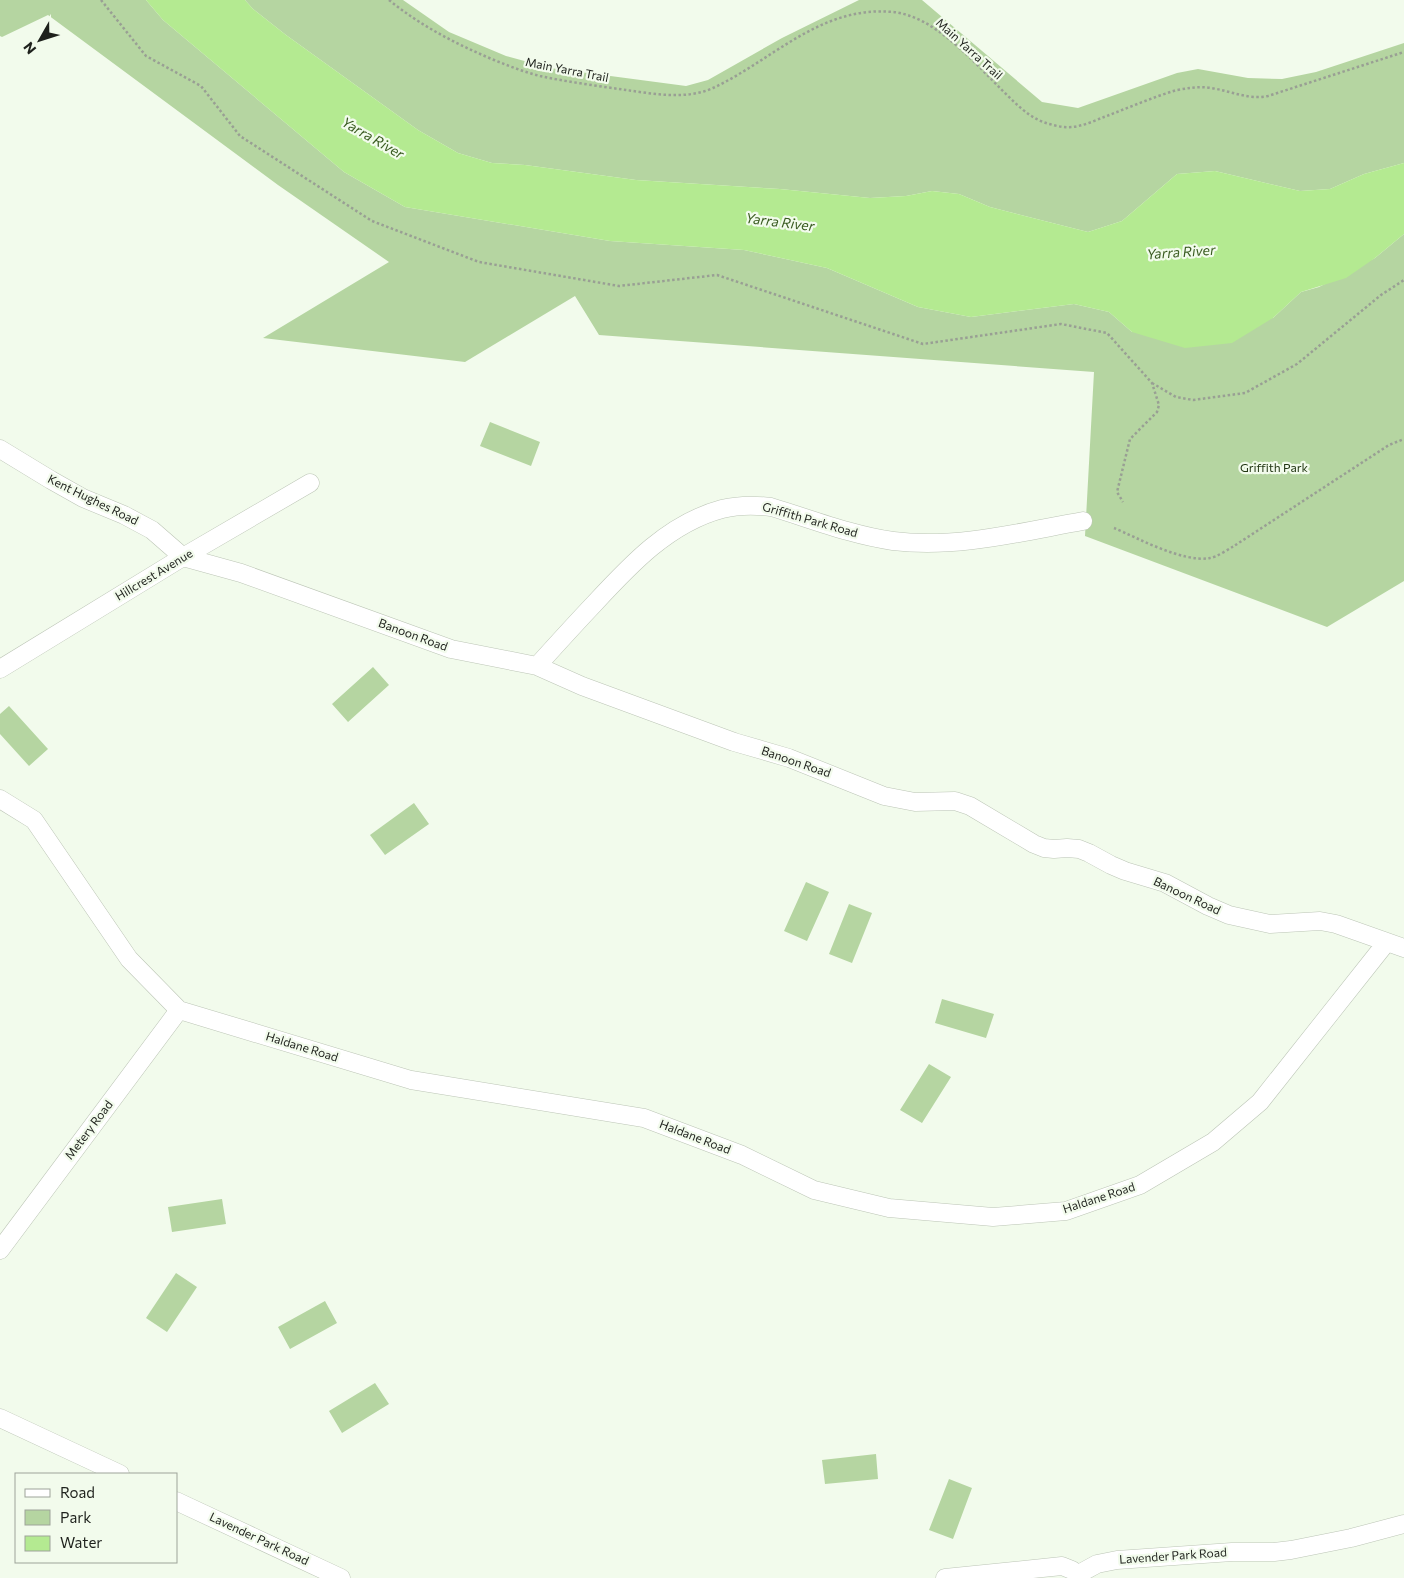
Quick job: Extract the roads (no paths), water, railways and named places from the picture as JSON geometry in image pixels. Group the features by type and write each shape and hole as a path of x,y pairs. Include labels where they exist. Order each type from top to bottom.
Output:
{"street":[{"name":"Kent Hughes Road","path":"0,449 83,498 124,515 152,530 183,557"},
{"name":"Hillcrest Avenue","path":"0,669 183,557 310,483"},
{"name":"Griffith Park Road","path":"537,666 629,566 652,545 702,516 722,509 741,506 771,507 860,535 894,541 974,540 1083,521"},
{"name":"Banoon Road","path":"183,557 241,573 451,649 537,666 582,686 734,742 789,758 884,796 915,802 955,802 970,806 1034,844 1044,848 1079,849 1089,852 1125,871 1165,883 1218,911 1270,924 1320,921 1336,924 1404,948"},
{"name":"Haldane Road","path":"0,799 34,820 130,959 179,1010 411,1080 644,1118 742,1155 814,1190 889,1208 993,1217 1066,1211 1140,1185 1213,1142 1260,1102 1386,943"},
{"name":"Metery Road","path":"0,1250 179,1010"},
{"path":"0,1418 118,1473"},
{"name":"Lavender Park Road","path":"178,1502 341,1578"},
{"name":"Lavender Park Road","path":"946,1578 1062,1566 1072,1570 1078,1577 1097,1564 1117,1560 1290,1550 1351,1538 1404,1524"}],"water":[{"name":"Yarra River","path":"146,0 245,0 253,9 286,35 418,130 458,153 492,163 525,165 636,180 780,189 870,198 906,196 932,191 959,194 990,207 1088,232 1122,221 1177,174 1215,171 1300,191 1330,189 1364,174 1404,163 1404,234 1375,258 1346,278 1301,292 1273,318 1232,343 1185,348 1132,332 1109,312 1074,304 971,317 918,307 827,268 744,250 610,241 405,207 344,172 163,20"}],"park label":[{"name":"Griffith Park","path":"1274,468"}]}
